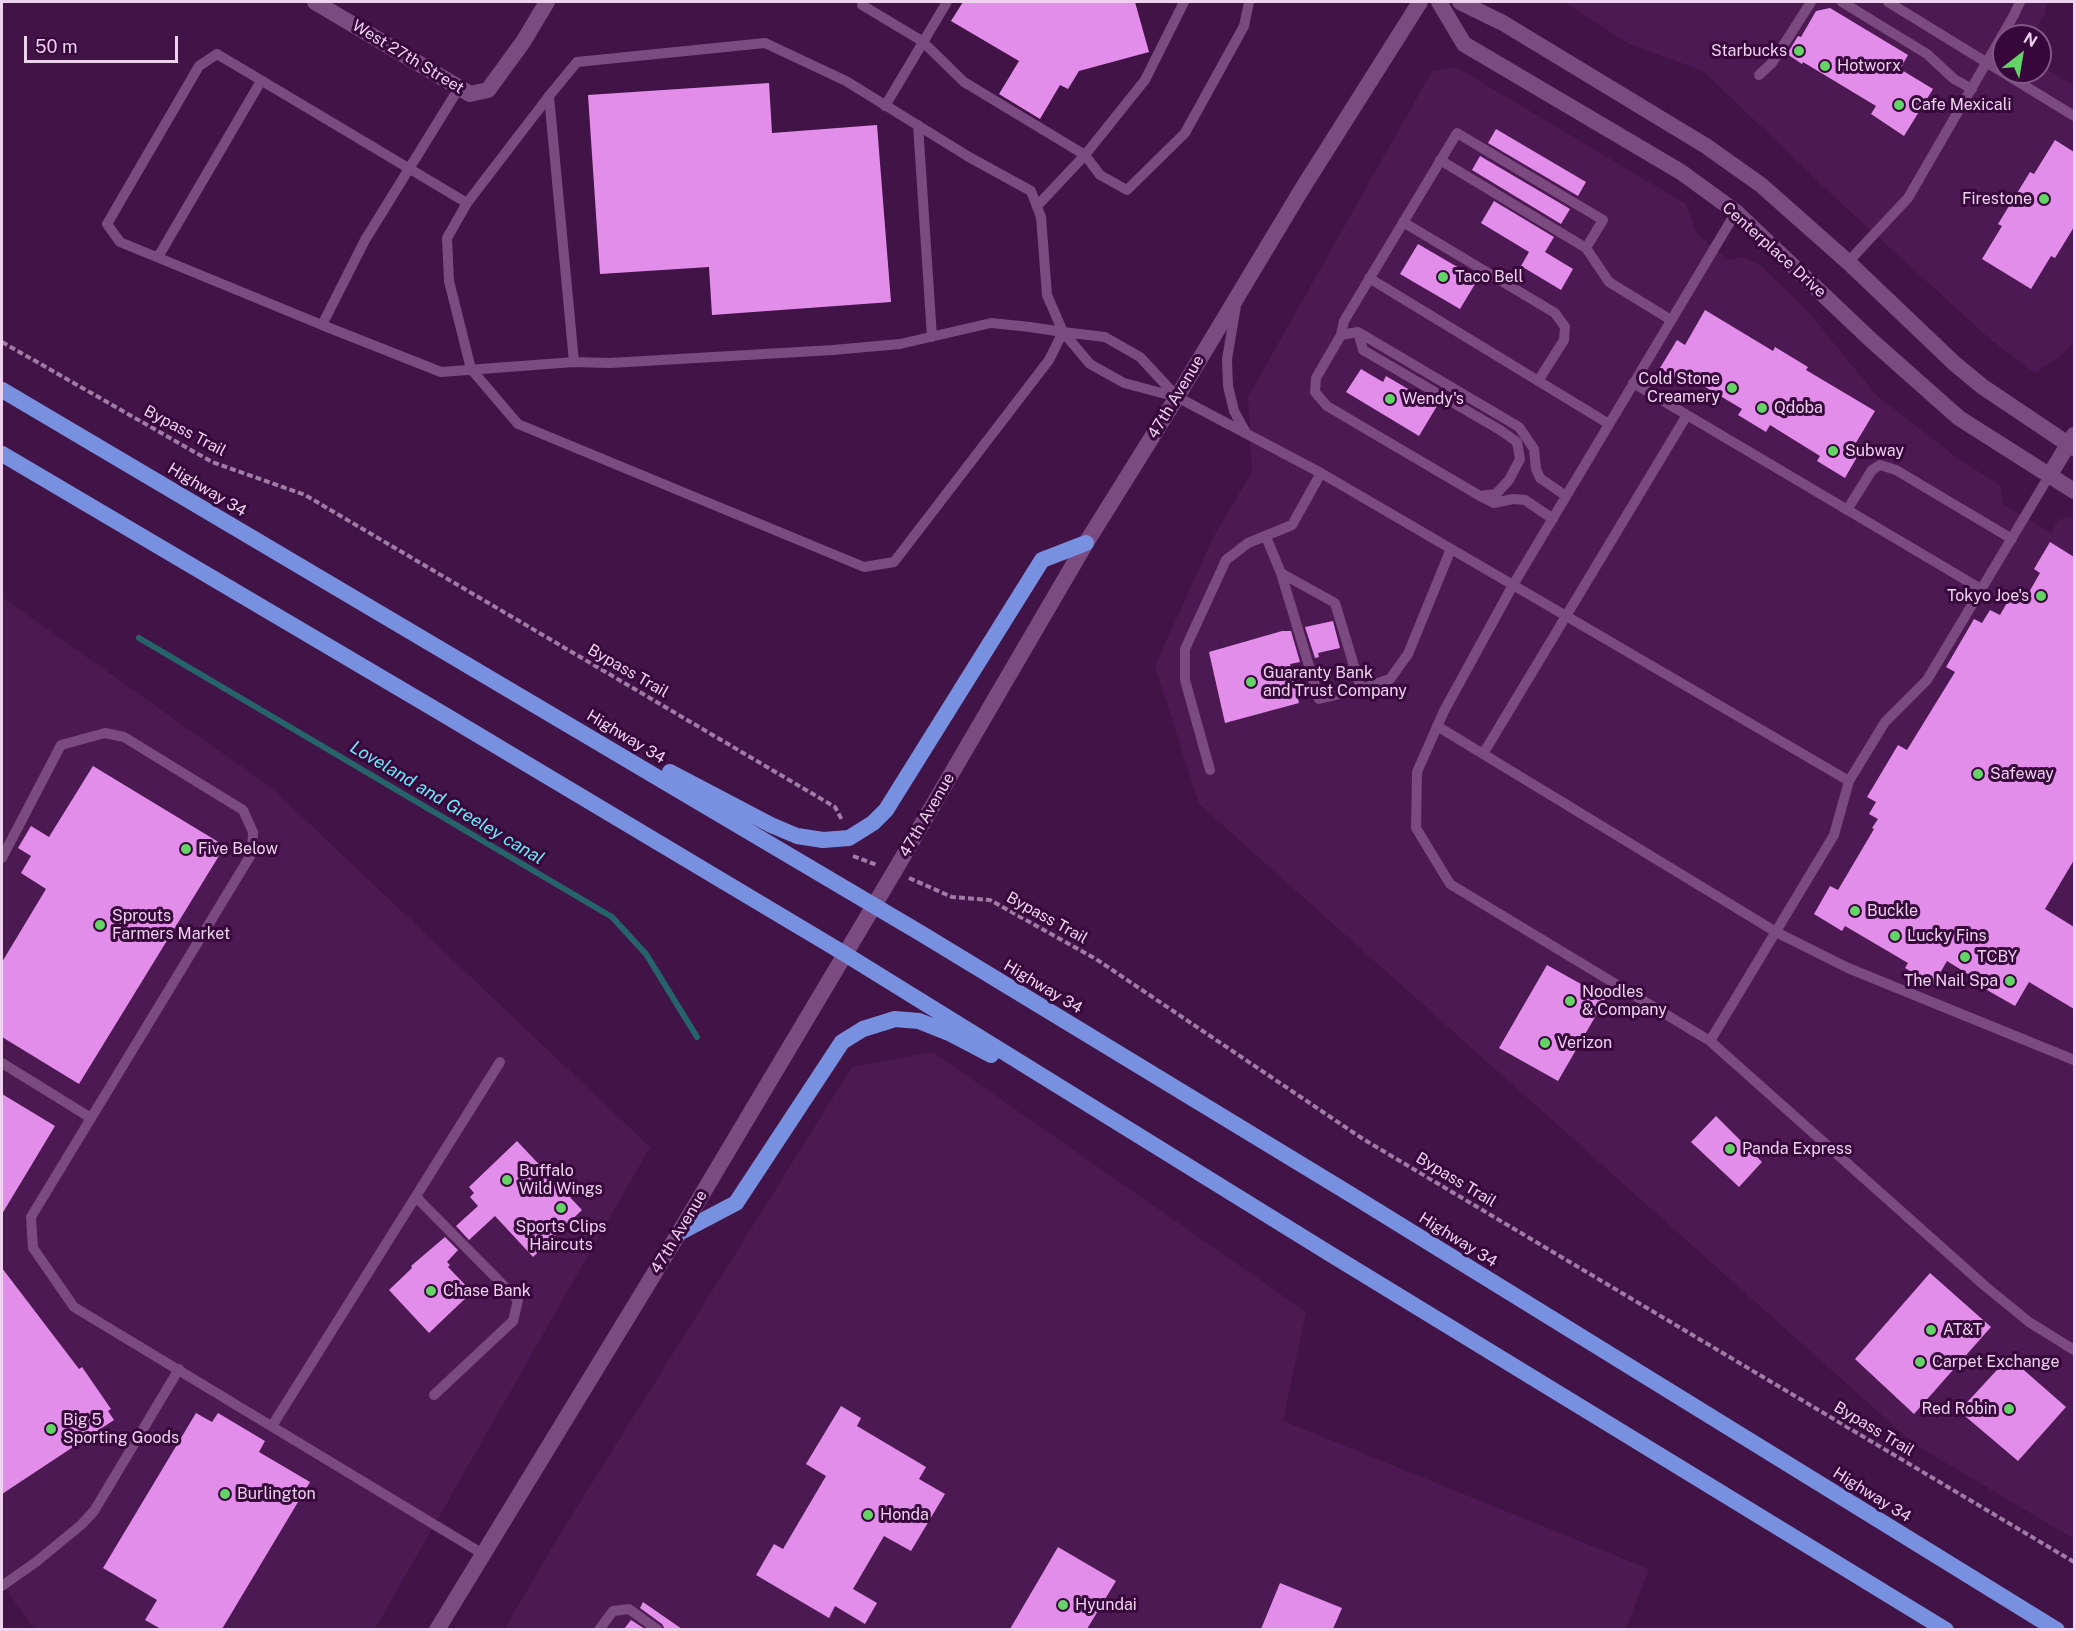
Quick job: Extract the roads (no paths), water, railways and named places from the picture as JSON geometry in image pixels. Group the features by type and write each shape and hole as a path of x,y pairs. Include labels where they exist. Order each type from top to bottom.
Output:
{"highway":[{"name":"Highway 34","path":"2,390 874,905 1350,1194 2057,1629"},
{"path":"2,454 845,954 1327,1252 1946,1629"},
{"path":"510,690 771,825 797,836 823,840 849,838 873,823 886,810 1042,560 1086,543"},
{"path":"679,1233 736,1203 842,1042 863,1029 895,1019 919,1021 949,1033 1116,1120"}],"main road":[{"name":"West 27th Street","path":"315,2 464,91"},
{"path":"464,91 488,90 523,42 547,2"},
{"name":"47th Avenue","path":"437,1629 679,1233 1086,543 1420,2"},
{"name":"Centerplace Drive","path":"1439,2 1464,44 1681,172 1736,212 1871,340 1959,418 2074,491"},
{"path":"1460,2 1503,23 1706,146 1761,185 1848,262 1955,364 1983,387 2072,442 2049,476"}],"lane":[{"path":"885,106 947,2"},
{"path":"1037,206 1085,155 1145,80 1184,2"},
{"path":"860,3 922,41 964,82 1085,155 1100,175 1127,190 1185,133 1244,26 1249,2"},
{"path":"1759,75 1772,63 1811,2"},
{"path":"1842,2 1927,54 1954,79 1972,89"},
{"path":"1888,2 2074,116"},
{"path":"1848,262 1908,198 2020,2"},
{"path":"1063,332 1049,360 894,562 864,567 518,424 471,369 449,281 447,238 467,203 577,62 765,43 846,81 969,157 1031,190 1041,217 1047,295 1063,332 1090,364 1124,383 1177,397 1321,473 1849,781"},
{"path":"467,203 217,54 199,66 107,224 120,242 441,372 573,362 610,363 833,350 900,344 991,323 1105,337 1140,357 1177,397"},
{"path":"158,257 261,81"},
{"path":"322,325 365,240 409,169 464,91"},
{"path":"549,96 573,362"},
{"path":"918,125 932,337"},
{"path":"1553,519 1525,500 1513,499 1494,503 1479,496 1328,406 1315,392 1316,378 1341,335 1344,321 1457,133 1603,220 1586,248"},
{"path":"1440,160 1586,248 1609,282 1671,320"},
{"path":"1736,212 1513,585 1437,726 1417,772 1416,828 1450,884 1710,1041 1985,1286 2029,1322 2074,1350"},
{"path":"1403,222 1555,313 1565,327 1564,340 1539,381"},
{"path":"1369,278 1609,424"},
{"path":"1238,295 1227,359 1228,386 1234,413 1246,433"},
{"path":"1341,335 1358,332 1519,427 1534,449 1536,470 1540,478 1566,496"},
{"path":"1358,332 1363,350 1517,442 1520,459 1509,480 1496,494 1479,496"},
{"path":"1633,383 1981,589"},
{"path":"1483,754 1687,415"},
{"path":"1847,510 1872,470 1880,465 1896,470 2012,538"},
{"path":"1210,770 1185,680 1185,649 1226,560 1248,543 1292,525 1321,473"},
{"path":"1710,1041 1833,835 1849,781 1885,722 1927,680 2049,476"},
{"path":"1266,537 1281,573 1319,699 1390,680 1407,654 1452,549"},
{"path":"1281,573 1335,603 1361,689"},
{"path":"1437,726 1776,932 1848,968 2074,1060"},
{"path":"2,858 61,745 105,733 124,737 243,810 253,832 252,853 31,1217 33,1248 74,1306 483,1554"},
{"path":"272,1426 500,1062"},
{"path":"2,1063 91,1118"},
{"path":"416,1197 518,1300 513,1321 434,1395"},
{"path":"2,1586 72,1532 94,1511 179,1369"},
{"path":"599,1629 613,1611 629,1609 658,1629"}],"waterway":[{"name":"Loveland and Greeley canal","path":"139,638 612,917 646,954 697,1037"}],"place":[{"name":"Starbucks","path":"1799,51"},
{"name":"Hotworx","path":"1825,66"},
{"name":"Cafe Mexicali","path":"1899,105"},
{"name":"Firestone","path":"2044,199"},
{"name":"Taco Bell","path":"1443,277"},
{"name":"Cold Stone Creamery","path":"1732,388"},
{"name":"Wendy's","path":"1390,399"},
{"name":"Qdoba","path":"1762,408"},
{"name":"Subway","path":"1833,451"},
{"name":"Tokyo Joe's","path":"2041,596"},
{"name":"Guaranty Bank and Trust Company","path":"1251,682"},
{"name":"Safeway","path":"1978,774"},
{"name":"Five Below","path":"186,849"},
{"name":"Buckle","path":"1855,911"},
{"name":"Sprouts Farmers Market","path":"100,925"},
{"name":"Lucky Fins","path":"1895,936"},
{"name":"TCBY","path":"1965,957"},
{"name":"The Nail Spa","path":"2010,981"},
{"name":"Noodles & Company","path":"1570,1001"},
{"name":"Verizon","path":"1545,1043"},
{"name":"Panda Express","path":"1730,1149"},
{"name":"Buffalo Wild Wings","path":"507,1180"},
{"name":"Sports Clips Haircuts","path":"561,1208"},
{"name":"Chase Bank","path":"431,1291"},
{"name":"AT&T","path":"1931,1330"},
{"name":"Carpet Exchange","path":"1920,1362"},
{"name":"Red Robin","path":"2009,1409"},
{"name":"Big 5 Sporting Goods","path":"51,1429"},
{"name":"Burlington","path":"225,1494"},
{"name":"Honda","path":"868,1515"},
{"name":"Hyundai","path":"1063,1605"}]}
